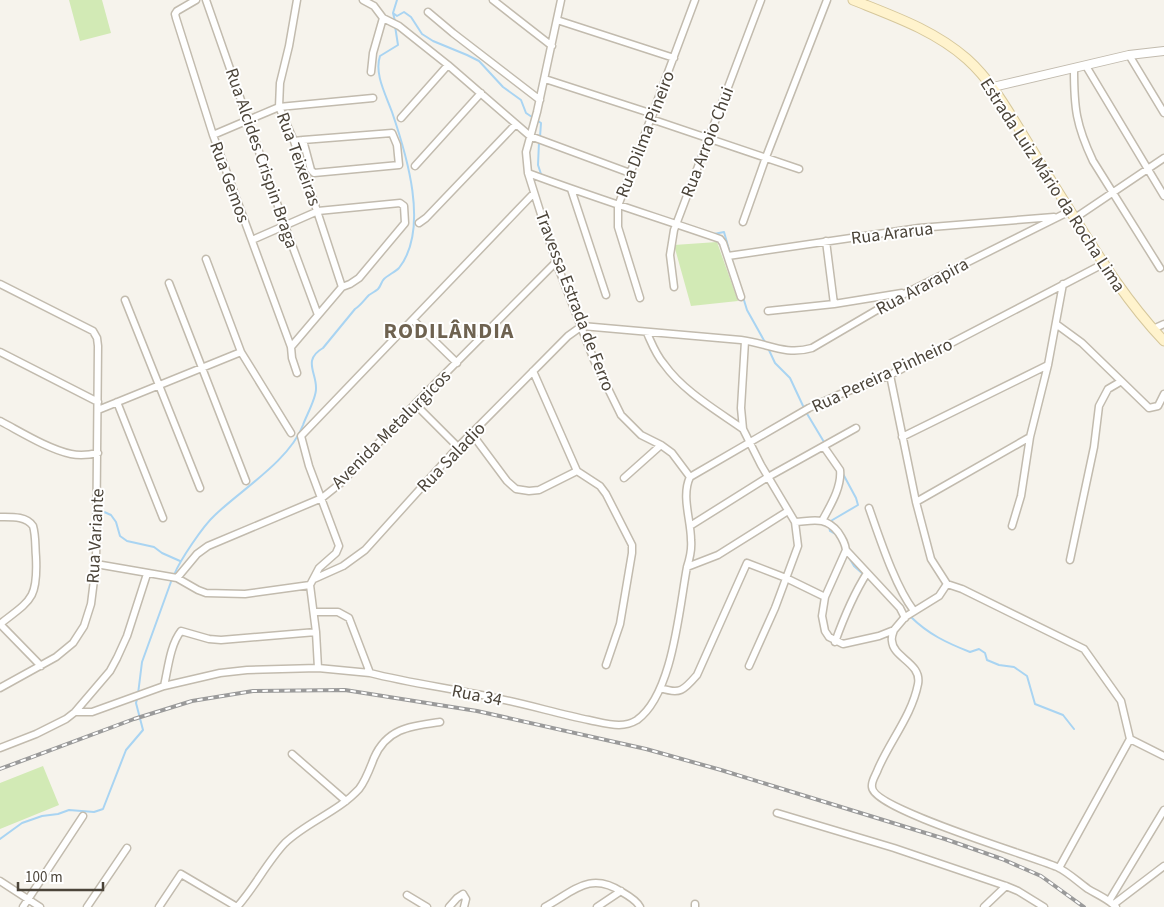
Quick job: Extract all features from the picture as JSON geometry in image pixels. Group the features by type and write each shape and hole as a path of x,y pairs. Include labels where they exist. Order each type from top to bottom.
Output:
{"main road":[{"name":"Estrada Luiz Mário da Rocha Lima","path":"853,0 902,20 947,43 968,60 993,87 1103,264 1125,296 1164,341"}],"street":[{"name":"Rua Gemos","path":"196,0 175,14 213,135 291,346 292,358 297,373"},
{"name":"Rua Alcides Crispin Braga","path":"206,0 318,315"},
{"name":"Rua Teixeiras","path":"297,0 280,83 279,107 294,141 342,287"},
{"path":"363,0 376,3 383,18 399,26 448,65 531,137 630,173"},
{"path":"493,0 500,3 552,46"},
{"name":"Travessa Estrada de Ferro","path":"561,0 540,100 526,152 528,173 556,262 594,360 621,416 641,435 672,453 690,477"},
{"name":"Rua Dilma Pineiro","path":"640,298 618,227 618,204 695,0"},
{"name":"Rua Arroio Chui","path":"674,286 670,255 676,224 761,0"},
{"path":"742,222 827,0"},
{"path":"428,12 540,100"},
{"path":"371,72 373,53 383,18"},
{"path":"557,20 674,58"},
{"path":"993,87 1129,56 1164,51"},
{"path":"1129,56 1164,113"},
{"path":"401,118 448,65"},
{"path":"1086,66 1164,196"},
{"path":"1074,69 1074,102 1078,125 1093,161 1160,268"},
{"path":"544,79 652,116 709,139 799,168"},
{"path":"415,166 481,93"},
{"path":"213,135 279,107 373,98"},
{"path":"419,223 426,218 515,125"},
{"path":"294,141 303,140 393,133 399,154 399,166 314,173 311,170 303,140"},
{"name":"Rua Ararapira","path":"582,326 745,341 789,351 812,348 906,293 1058,216 1072,215 1113,193 1164,158"},
{"path":"528,173 571,190 720,239 728,256 741,296"},
{"path":"571,190 606,295"},
{"path":"74,712 92,712 164,686 220,673 247,670 318,668 316,632 310,586 319,568 336,553 339,546 309,466 301,436 534,193"},
{"path":"252,240 318,211 400,203 404,206 405,223 359,278 342,287 291,346"},
{"name":"Rua Ararua","path":"728,256 919,228 1058,216"},
{"path":"826,241 834,304"},
{"path":"206,259 241,352 291,434"},
{"name":"Avenida Metalurgicos","path":"177,578 197,554 208,546 322,498 342,482 415,404 556,262"},
{"name":"Rua Pereira Pinheiro","path":"690,477 810,408 890,375 1103,264"},
{"path":"169,283 246,481"},
{"name":"Rua Variante","path":"0,284 93,331 97,338 98,402 96,564 91,604 84,626 73,643 56,657 0,688"},
{"path":"1012,526 1024,483 1030,438 1048,366 1063,284"},
{"path":"768,311 834,304 906,293"},
{"path":"125,300 200,488"},
{"path":"413,320 456,362"},
{"path":"1056,324 1082,343 1120,382 1149,408 1158,406 1164,394"},
{"path":"1153,329 1164,324"},
{"name":"Rua Saladio","path":"314,579 343,566 365,550 458,448 568,336 582,326"},
{"path":"647,333 663,363 674,377 707,404 743,429"},
{"path":"745,341 741,408 743,429 794,522 798,546 749,666"},
{"path":"0,352 98,402"},
{"path":"98,410 241,352"},
{"path":"902,437 1048,366"},
{"path":"533,371 577,471 600,486 606,494 632,545 620,624 606,665"},
{"path":"890,375 916,502 931,558 948,584 962,589 1084,649 1088,658 1121,701 1130,739 1059,868"},
{"path":"1070,560 1094,447 1099,406 1108,389 1120,382"},
{"path":"117,402 163,518"},
{"path":"415,404 458,448"},
{"path":"0,421 71,454 86,455 98,453"},
{"path":"690,526 768,477 856,428"},
{"path":"472,434 507,481 516,489 539,490 577,471"},
{"path":"916,502 1030,438"},
{"path":"624,478 661,445"},
{"path":"822,521 835,495 840,474 840,470 826,445"},
{"path":"690,477 686,488 691,553 668,668 661,688 676,692 684,689 697,675 747,563 786,578 825,597"},
{"path":"869,508 906,601 914,612"},
{"path":"687,568 718,555 788,511"},
{"path":"0,517 22,518 33,526 37,580 33,593 27,603 0,624 41,666"},
{"path":"794,522 822,521 832,525 845,542 846,550 825,597 822,623 825,630 836,642 843,644 851,643 894,630 905,618 939,596 948,584"},
{"path":"846,550 900,608 905,618"},
{"path":"96,564 168,578 177,578 206,593 245,594 310,586"},
{"path":"836,642 846,611 856,590 868,573"},
{"path":"0,748 53,726 74,712 110,671 118,658 127,636 147,574"},
{"path":"314,612 338,612 349,618 370,673"},
{"path":"894,630 892,638 894,648 912,665 918,676 918,683 906,719 884,755 874,779 872,788 878,797 906,812 941,826 1059,868 1113,904"},
{"path":"164,686 174,648 181,631 209,639 221,640 316,632"},
{"name":"Rua 34","path":"318,668 370,673 403,681 500,698 559,714 620,725 630,724 640,717 661,688"},
{"path":"159,907 180,874 183,874 237,907 274,856 286,843 306,827 346,801 362,784 384,740 396,732 413,726 440,722"},
{"path":"1130,739 1164,756"},
{"path":"292,754 346,801"},
{"path":"1113,904 1164,810"},
{"path":"777,813 894,848 1006,886 1044,907"},
{"path":"24,907 83,816"},
{"path":"87,907 127,848"},
{"path":"1113,904 1164,866"},
{"path":"0,881 40,907"},
{"path":"545,907 587,883 596,882 608,884 621,891 640,907"},
{"path":"984,907 1006,886"},
{"path":"596,907 621,891"},
{"path":"449,907 463,894 466,900 464,907"},
{"path":"407,895 427,907"}],"green space":[{"path":"69,0 102,0 111,33 80,41"},
{"path":"717,242 738,301 691,306 674,245"},
{"path":"43,766 59,805 0,829 0,783"}],"waterway":[{"path":"395,21 393,13 397,0"},
{"path":"393,13 397,16 404,12 411,17 422,34 433,41 479,61 503,87 521,100 526,113 541,123 540,137"},
{"path":"174,575 186,552 210,520 264,474 297,438 316,393 316,383 312,367 313,357 323,348 355,309 378,289 384,279 399,268 408,252 413,233 414,212 409,169 378,70 380,56 398,45 395,26"},
{"path":"539,142 538,165 542,177"},
{"path":"714,234 724,232 735,271"},
{"path":"743,297 747,310 766,344"},
{"path":"768,348 775,363 790,378 804,408"},
{"path":"806,412 824,442"},
{"path":"829,522 858,505 842,472"},
{"path":"102,511 111,515 116,522 120,536 127,541 154,547 180,561"},
{"path":"829,526 830,531 837,535"},
{"path":"847,554 854,566 872,582"},
{"path":"138,694 142,662 172,579"},
{"path":"911,617 931,633 946,641 970,652 979,649 985,653 987,660 999,665 1014,667 1027,676 1035,704 1063,715 1074,729"},
{"path":"0,839 22,823 42,816 58,814 69,810 94,812 103,809 126,750 143,730 136,703 137,699"}],"railway":[{"path":"0,769 134,719 192,701 253,691 345,690 477,711 646,749 721,770 945,839 1002,859 1041,876 1084,907"}],"district":[{"name":"RODILÂNDIA","path":"449,330"}]}
